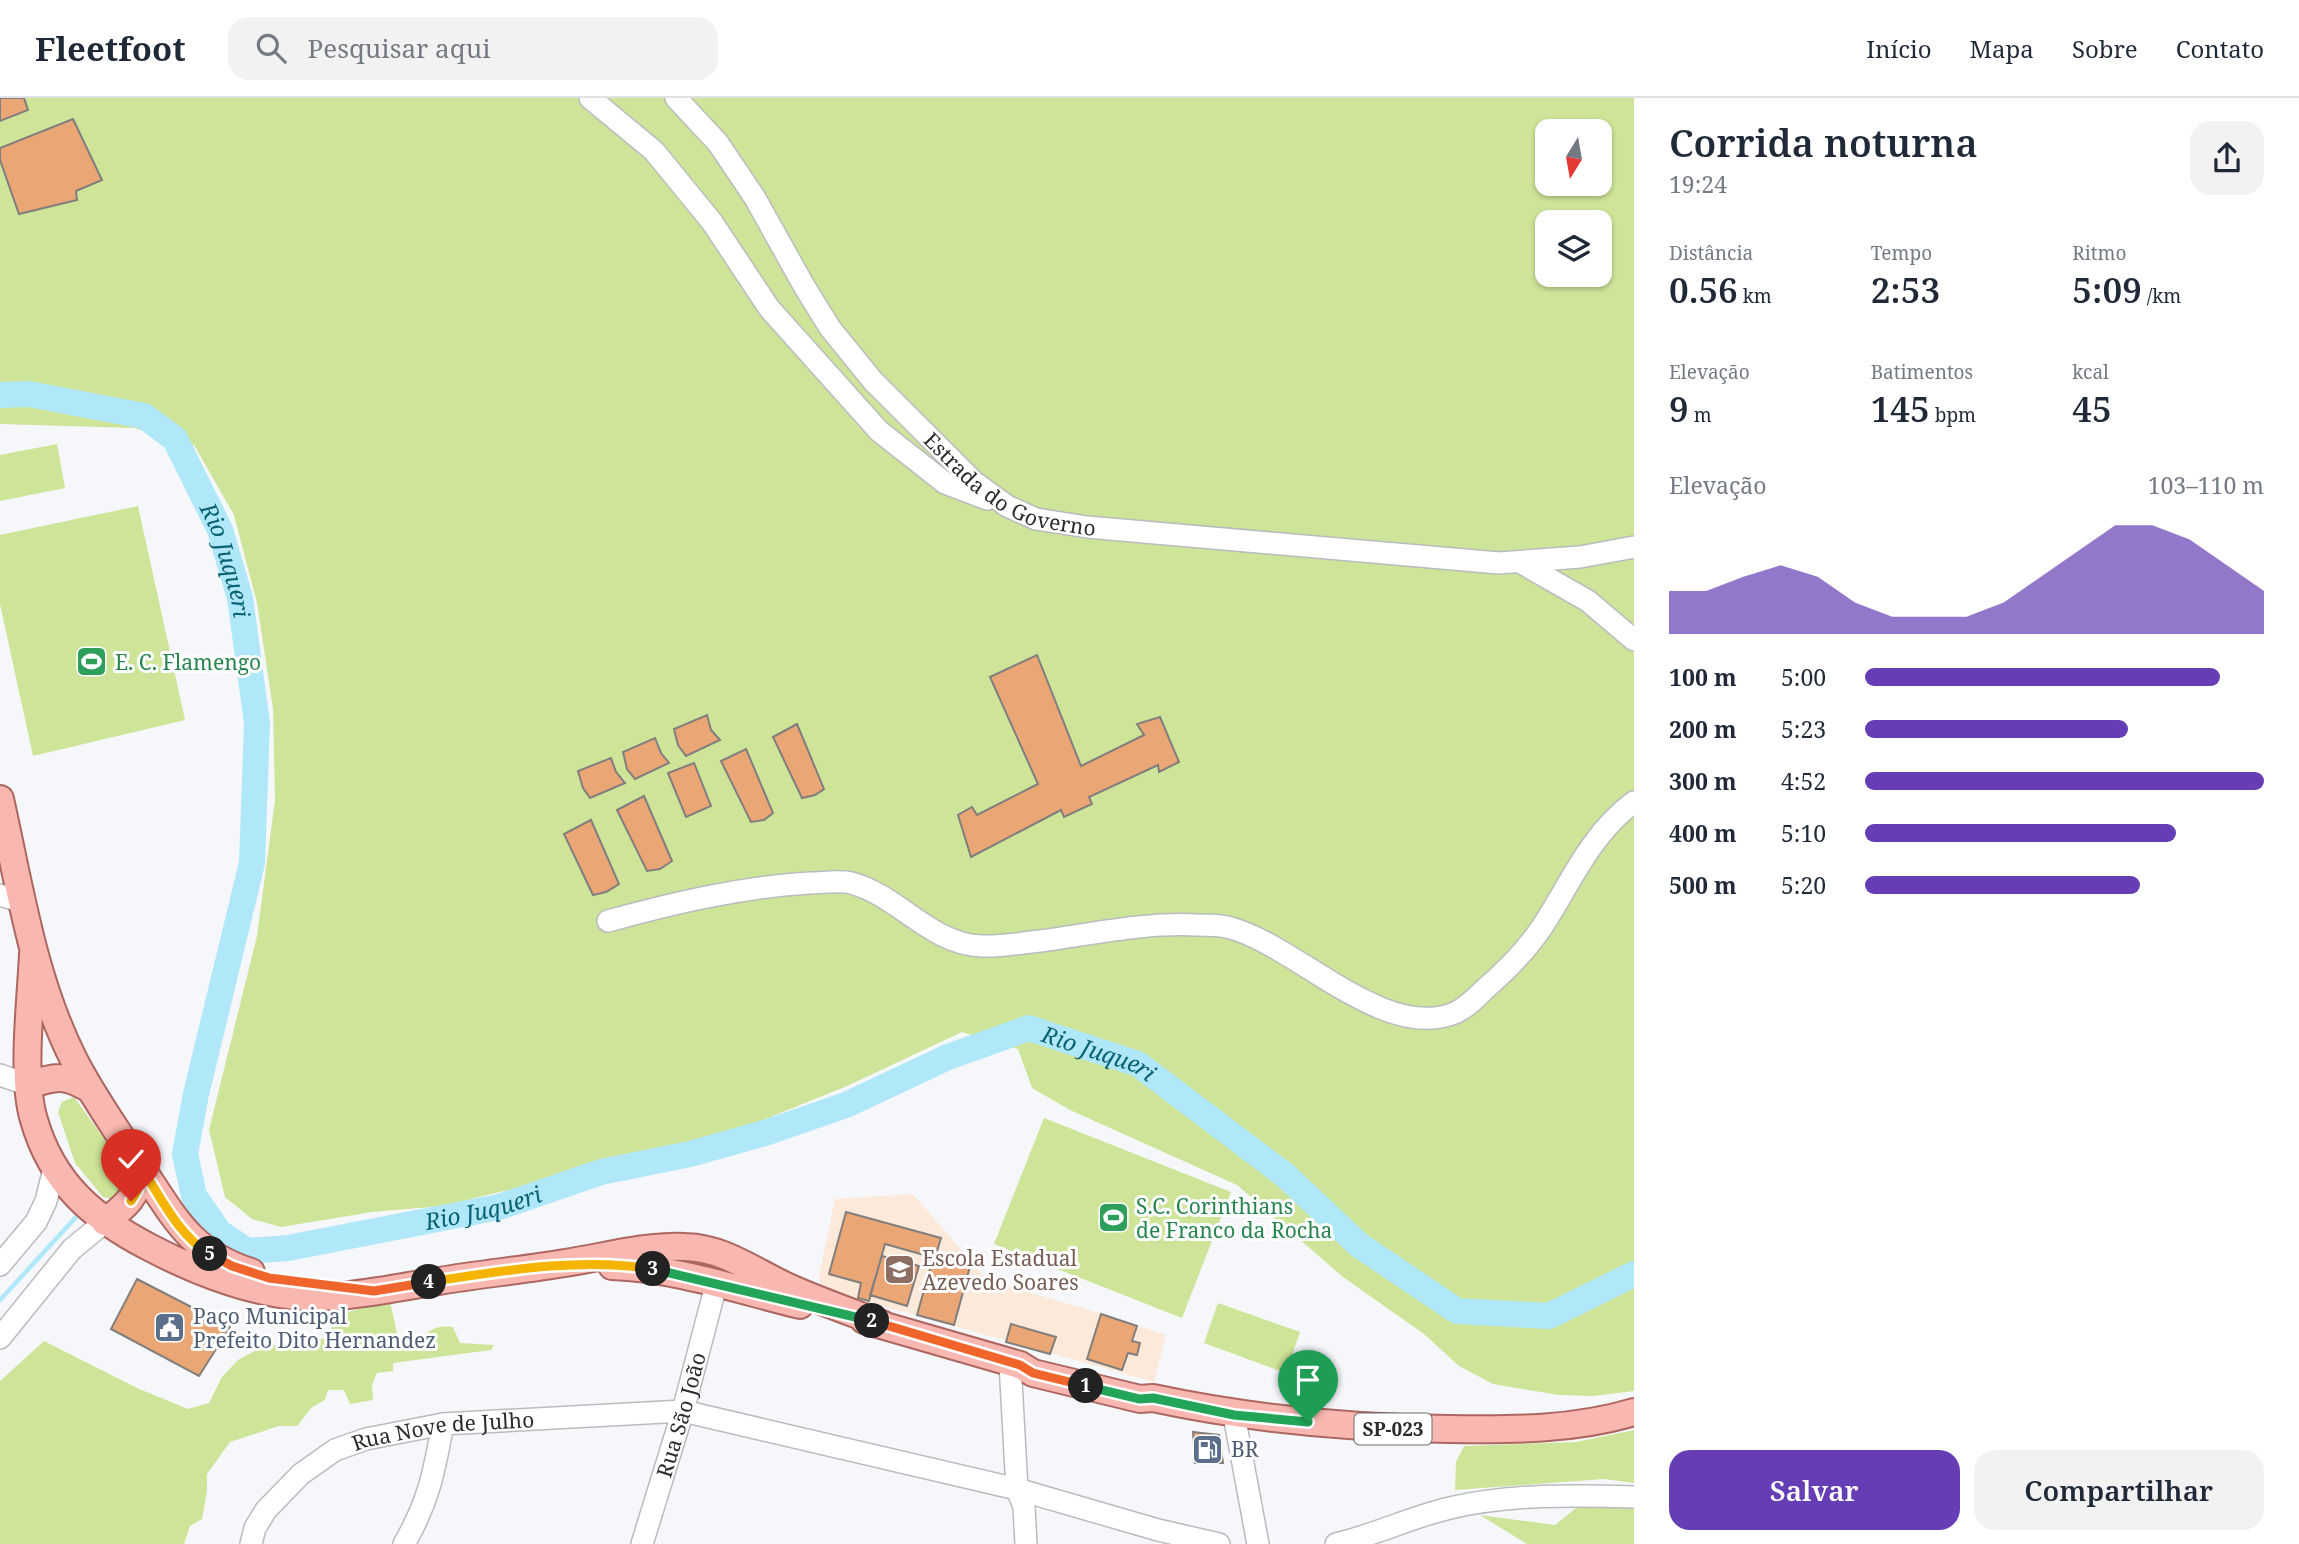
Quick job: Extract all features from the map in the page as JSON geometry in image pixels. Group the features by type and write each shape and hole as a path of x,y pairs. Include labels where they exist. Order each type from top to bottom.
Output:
{"main road":[{"path":"0,799 12,899 60,1027 91,1090 176,1221 204,1250 232,1266 269,1278 374,1291"},
{"path":"33,954 29,1085 33,1119 54,1169 69,1188 105,1222 168,1257 222,1280 275,1294 318,1297 656,1248 687,1247 708,1249 726,1255 792,1289 882,1324"},
{"path":"29,1085 65,1077 91,1090"},
{"path":"105,1222 131,1201 143,1170"},
{"path":"552,1265 635,1266 882,1324 1015,1364"},
{"path":"716,1285 736,1281 792,1289"},
{"name":"SP-023","path":"1015,1364 1034,1363 1144,1390 1153,1398 1234,1415 1391,1429 1510,1430 1605,1421 1634,1412"}],"street":[{"path":"590,98 654,151 712,222 769,308 879,431 945,484 1007,506"},
{"name":"Estrada do Governo","path":"676,98 718,143 755,198 830,328 873,381 974,482 1007,506 1036,519 1087,527 1499,564 1580,557 1634,547"},
{"path":"1520,562 1588,601 1634,640"},
{"path":"608,921 762,886 848,882 872,891 934,931 967,945 1022,943 1174,924 1226,926 1255,937 1386,1011 1422,1018 1452,1014 1498,978 1542,926 1586,853 1615,816 1634,802"},
{"path":"0,1075 29,1085"},
{"path":"0,1265 36,1222 46,1201 54,1169"},
{"path":"0,1338 72,1249 105,1222"},
{"name":"Rua São João","path":"642,1544 683,1411 716,1285"},
{"path":"1015,1364 1017,1489 1024,1507 1026,1544"},
{"name":"Rua Nove de Julho","path":"251,1544 255,1528 265,1510 301,1474 335,1450 366,1438 443,1424 683,1411 1017,1489 1158,1530 1219,1544"},
{"path":"1234,1415 1258,1544"},
{"path":"404,1544 419,1518 430,1489 443,1424"},
{"path":"1336,1544 1370,1536 1446,1509 1469,1504 1546,1496 1634,1497"}],"shaded area":[{"name":"Escola Estadual Azevedo Soares","path":"913,1194 987,1280 1166,1335 1154,1382 822,1289 819,1277 835,1199"}],"green space":[{"path":"0,98 1634,98 1634,1391 1593,1396 1559,1395 1493,1384 1459,1366 1424,1334 1343,1277 1237,1185 1070,1110 1032,1088 1018,1049 962,1032 847,1086 736,1131 600,1160 524,1186 442,1206 372,1212 281,1227 252,1219 225,1197 209,1130 257,936 275,800 273,709 257,603 234,515 194,445 134,428 0,424"},
{"path":"57,444 65,488 0,501 0,455"},
{"name":"E. C. Flamengo","path":"138,506 185,720 33,756 0,604 0,535"},
{"path":"74,1097 134,1180 118,1200 103,1197 75,1163 58,1112 62,1102"},
{"name":"S.C. Corinthians de Franco da Rocha","path":"1044,1118 1231,1192 1182,1318 994,1244"},
{"path":"390,1301 400,1346 421,1348 431,1330 447,1327 453,1327 460,1343 494,1345 491,1350 393,1363 393,1371 377,1373 372,1385 373,1400 350,1404 344,1390 328,1390 325,1400 312,1407 297,1426 279,1426 230,1442 207,1474 202,1519 190,1526 184,1544 0,1544 0,1381 44,1341 137,1388 188,1409 209,1403 222,1377 238,1360 266,1345 291,1345 331,1337 332,1316"},
{"path":"1218,1303 1300,1332 1286,1373 1204,1343"},
{"path":"1634,1430 1634,1483 1604,1479 1455,1490 1456,1462 1464,1446 1576,1442"},
{"path":"1634,1505 1634,1544 1527,1544 1480,1515 1555,1525 1576,1508"}],"building":[{"path":"0,98 24,98 28,110 0,121"},
{"path":"73,119 102,180 76,191 77,200 19,214 0,160 0,148"},
{"path":"1037,655 1081,766 1144,735 1137,724 1160,717 1179,762 1159,772 1158,765 1089,797 1092,804 1064,817 1061,810 971,857 958,815 972,807 977,815 1038,784 990,677"},
{"path":"707,715 711,730 720,740 686,756 678,745 674,729"},
{"path":"797,724 824,789 815,795 802,798 773,737"},
{"path":"655,738 669,763 635,779 627,769 623,752"},
{"path":"746,749 773,813 764,820 751,822 721,761"},
{"path":"611,758 616,772 625,783 590,798 583,788 578,771"},
{"path":"694,763 711,806 686,817 668,773"},
{"path":"644,796 672,861 660,869 647,871 617,810"},
{"path":"591,820 619,884 606,892 593,895 564,834"},
{"path":"846,1212 941,1238 935,1258 885,1244 869,1301 858,1298 861,1283 829,1274"},
{"path":"936,1253 971,1263 954,1325 917,1315"},
{"path":"882,1256 919,1266 907,1306 870,1295"},
{"name":"Paço Municipal Prefeito Dito Hernandez","path":"137,1279 230,1327 199,1376 111,1329"},
{"path":"1101,1314 1137,1326 1132,1341 1140,1343 1137,1355 1128,1353 1122,1370 1087,1359"},
{"path":"1011,1324 1056,1337 1050,1354 1006,1342"},
{"name":"BR","path":"1193,1432 1219,1435 1223,1463 1195,1463"}],"waterway":[{"name":"Rio Juqueri","path":"0,395 29,394 144,416 175,439 220,530 240,598 257,723 252,863 196,1094 185,1154 194,1196 219,1232 247,1251 288,1248 499,1207 601,1172 690,1154 768,1132 846,1105 948,1057 1029,1028 1138,1064 1285,1175 1359,1245 1457,1311 1549,1316 1634,1274"},
{"path":"0,1300 77,1216"}],"place":[{"name":"E. C. Flamengo","path":"92,662"},
{"name":"S.C. Corinthians de Franco da Rocha","path":"1113,1218"},
{"name":"Escola Estadual Azevedo Soares","path":"899,1270"},
{"name":"Paço Municipal Prefeito Dito Hernandez","path":"170,1328"},
{"name":"BR","path":"1208,1449"}],"route":[{"path":"131,1201 143,1170 176,1221 204,1250 232,1266 269,1278 374,1291 552,1265 635,1266 882,1324 1020,1365 1033,1373 1140,1399 1153,1398 1234,1415 1308,1422"}]}
